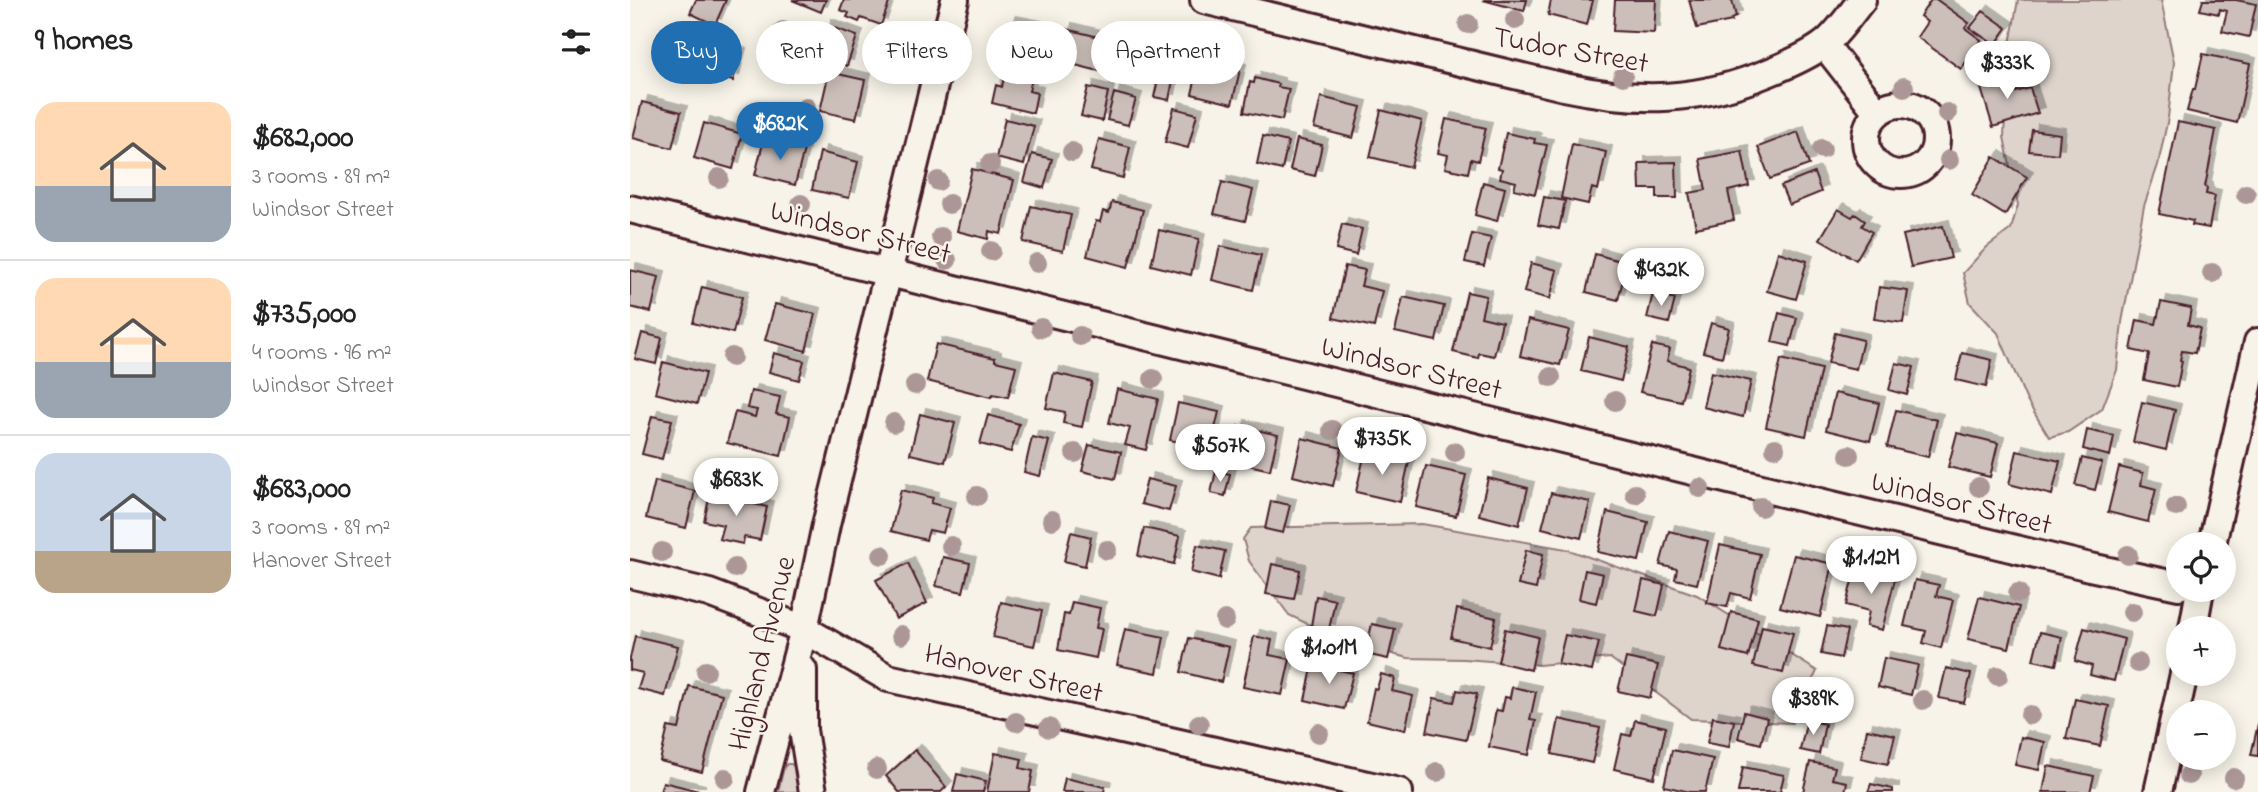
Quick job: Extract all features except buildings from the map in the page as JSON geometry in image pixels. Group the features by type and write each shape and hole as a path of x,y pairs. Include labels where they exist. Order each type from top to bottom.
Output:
{"street":[{"name":"Highland Avenue","path":"761,792 804,629 829,514 955,0"},
{"name":"Tudor Street","path":"1204,0 1564,87 1606,95 1650,99 1695,95 1742,83 1782,67 1824,44 1862,0"},
{"path":"1824,44 1878,113"},
{"name":"Windsor Street","path":"630,209 1757,486 2166,583"},
{"path":"2215,532 2258,342"},
{"name":"Hanover Street","path":"630,574 709,593 804,629 888,678 1399,792"},
{"path":"804,629 803,730 813,792"},
{"path":"2158,792 2181,686"}],"shaded area":[{"path":"2018,0 2161,0 2174,62 2168,118 2158,165 2144,206 2122,322 2117,370 2102,409 2068,432 2049,437 2027,401 1998,333 1970,303 1963,273 1987,247 2011,229 2018,205 2004,137 2008,55"},
{"path":"1422,524 1566,549 1697,595 1817,671 1792,723 1691,719 1610,658 1539,665 1408,658 1345,642 1289,615 1249,561 1243,539 1251,528"},
{"path":"787,764 795,767 801,792 778,792"}]}
